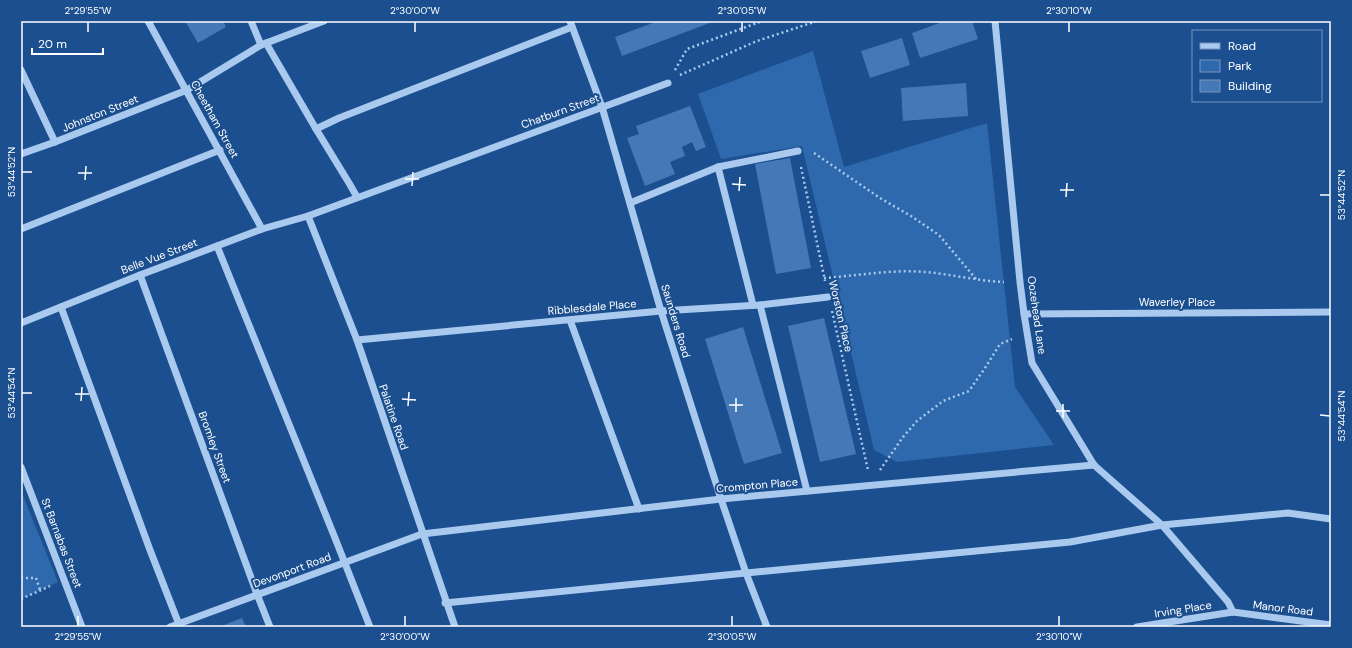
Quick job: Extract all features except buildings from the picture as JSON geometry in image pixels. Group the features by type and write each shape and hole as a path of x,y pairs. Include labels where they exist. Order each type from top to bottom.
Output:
{"street":[{"name":"Cheetham Street","path":"148,21 262,229"},
{"path":"251,21 357,197"},
{"name":"Johnston Street","path":"21,154 187,90 264,44 324,21"},
{"name":"Oozehead Lane","path":"994,21 1020,282 1032,363 1094,465 1162,525 1228,602 1233,612"},
{"path":"316,130 339,118 571,24"},
{"name":"Saunders Road","path":"571,24 602,107 661,311 721,499 767,627"},
{"path":"21,70 55,142"},
{"name":"Chatburn Street","path":"308,216 668,83"},
{"path":"21,229 220,150"},
{"path":"630,202 718,167 798,151"},
{"path":"718,167 807,491"},
{"name":"Belle Vue Street","path":"21,323 140,275 262,229 308,216"},
{"name":"Palatine Road","path":"308,216 357,340 445,603 455,627"},
{"path":"217,246 370,627"},
{"name":"Bromley Street","path":"140,275 270,627"},
{"name":"Ribblesdale Place","path":"357,340 661,311 757,305 828,297"},
{"path":"61,307 179,625"},
{"name":"Waverley Place","path":"1024,314 1331,312"},
{"path":"570,320 639,509"},
{"name":"Crompton Place","path":"422,534 721,499 1094,465"},
{"name":"St Barnabas Street","path":"21,467 82,627"},
{"path":"445,603 746,572 1070,542 1162,525 1288,513 1331,519"},
{"name":"Devonport Road","path":"170,627 179,625 257,594 422,534"},
{"name":"Irving Place","path":"1137,627 1233,612"},
{"name":"Manor Road","path":"1233,612 1331,625"},
{"path":"1182,620 1187,627"}],"path":[{"path":"668,83 686,49 762,21"},
{"path":"668,83 685,72 757,41 817,21"},
{"path":"798,151 810,150 880,198 911,216 939,235 976,279"},
{"name":"Worston Place","path":"798,151 828,297 871,485"},
{"path":"824,278 884,272 924,272 976,279 1020,282"},
{"path":"871,485 884,462 917,421 943,401 969,391 1000,344 1027,332"},
{"path":"21,578 36,578 40,590"},
{"path":"21,599 64,580"}],"green space":[{"path":"813,51 844,167 987,123 1015,387 1054,445 897,462 874,450 802,146 721,159 698,94"},
{"path":"21,491 58,582 21,599"}]}
